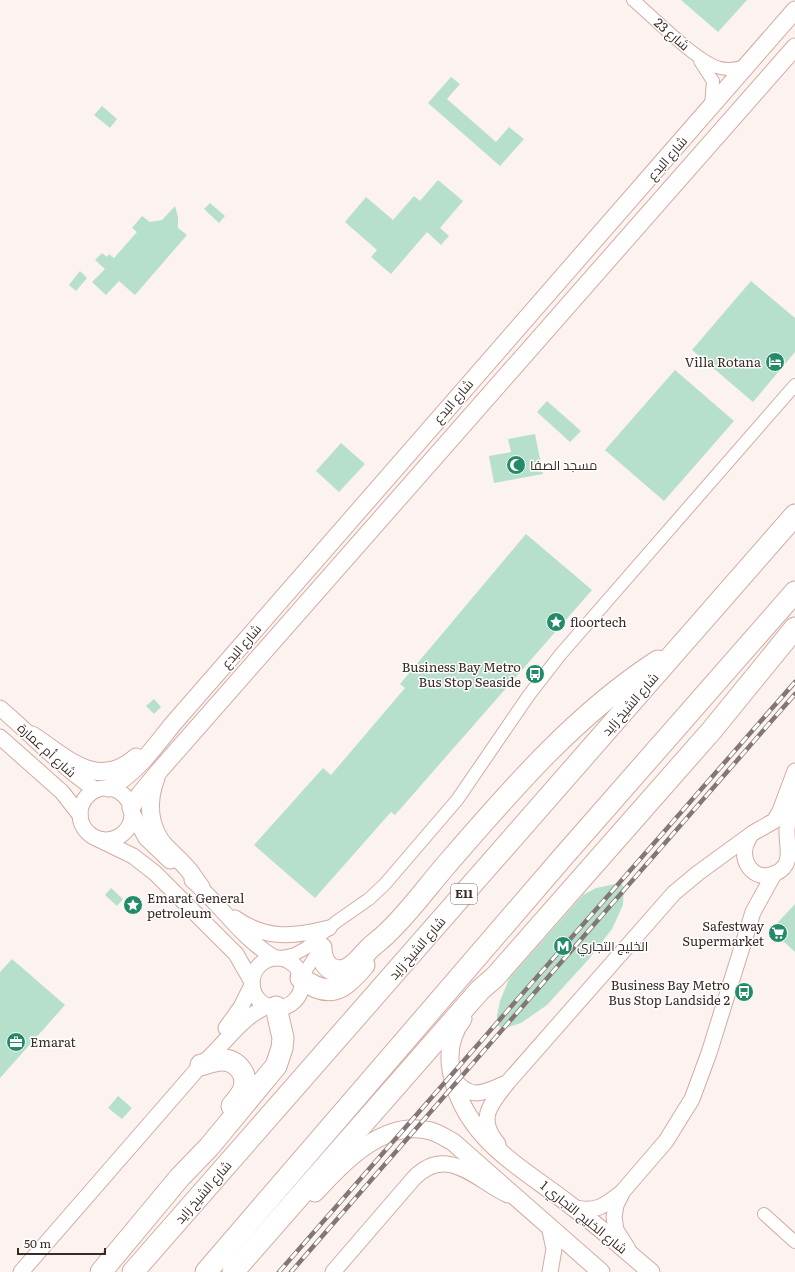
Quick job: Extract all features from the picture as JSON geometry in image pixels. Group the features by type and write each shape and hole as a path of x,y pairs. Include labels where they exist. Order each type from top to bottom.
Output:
{"highway":[{"name":"شارع الشيخ زايد","path":"133,1272 795,515"},
{"path":"206,1272 562,858 795,592"},
{"path":"233,1272 480,990 495,977 712,730 795,628"},
{"path":"712,730 728,718 753,695 774,674 795,649"},
{"path":"321,948 321,956 324,964 333,970 342,971 355,965 385,935 490,815 576,724 624,684 678,650"},
{"path":"301,978 310,985 322,990 335,990 343,986 372,955 385,935"},
{"path":"101,1272 180,1177 209,1147 276,1066 282,1048 282,1038 272,1007"},
{"path":"201,1065 216,1060 231,1062 242,1071 245,1078 242,1093 215,1126 209,1147"}],"main road":[{"name":"شارع البدع","path":"103,789 135,770 172,725 442,414 795,10"},
{"name":"شارع البدع","path":"131,809 140,794 160,770 795,47"},
{"path":"412,482 418,464 446,429 447,422 442,414"},
{"path":"32,735 84,769 94,772 105,772 116,770 128,764 172,725"},
{"path":"160,770 150,798 151,818 154,829 166,847 187,868 201,887"},
{"name":"شارع الخليج التجاري 1","path":"495,977 461,1022 452,1038 450,1055 453,1077 459,1098 468,1117 480,1133 496,1150 575,1208 651,1272"},
{"path":"276,1223 295,1213 350,1157 362,1149 396,1131 411,1129 432,1132 453,1142 601,1272"}],"street":[{"name":"شارع 23","path":"633,0 693,52 717,67 728,69 747,66"},
{"name":"شارع 23","path":"693,52 708,70 713,81 711,107"},
{"path":"201,1065 208,1052 235,1018 252,983 256,968 261,963 301,951 329,928 369,899 385,884 457,800 530,695 560,655 795,385"},
{"name":"شارع أم عمارة","path":"0,708 32,735 67,770 103,789"},
{"name":"شارع أم عمارة","path":"0,737 62,792 80,815"},
{"path":"517,1164 493,1139 487,1125 488,1109 508,1082 674,893 710,865 764,829 778,816 795,771"},
{"path":"272,1007 257,998 248,972 236,954 155,873 133,856 92,836 84,827 80,815 80,808 86,797 103,789 122,794 146,838 201,887 247,938 276,958 292,964 301,978"},
{"path":"710,865 728,862 749,867 759,874 774,874 781,871 789,858 788,822 795,799"},
{"path":"98,839 106,840 119,836 129,825 131,809"},
{"path":"764,829 778,833 788,844"},
{"path":"749,838 743,850 755,892 753,912"},
{"path":"636,1259 619,1235 615,1224 616,1205 623,1191 666,1141 692,1099 709,1053 753,912 774,874"},
{"path":"222,910 248,926 268,934 293,936 329,928"},
{"path":"21,1272 201,1065 252,1014 272,1007 283,1007 295,999 299,993 301,978 321,948 351,912"},
{"path":"453,1077 461,1088 474,1093 487,1092 508,1082"},
{"path":"333,1272 414,1178 429,1166 438,1164 458,1166 495,1188 516,1198"},
{"path":"575,1208 591,1210 598,1208 623,1191"},
{"path":"764,1214 795,1242"},
{"path":"549,1226 554,1249 550,1272"}],"building":[{"path":"681,0 747,0 718,32"},
{"path":"451,77 460,84 447,99 496,142 509,127 524,139 500,166 428,103"},
{"path":"102,106 117,119 110,128 94,115"},
{"path":"438,180 463,201 440,228 449,236 441,245 427,232 391,274 371,257 377,250 345,222 366,197 393,220 414,196 420,201"},
{"path":"210,203 225,216 219,223 204,209"},
{"path":"175,206 178,217 178,228 187,235 135,295 119,281 106,295 92,282 105,269 95,260 102,253 107,257 109,254 114,258 137,232 132,228 142,216 150,222 162,220"},
{"path":"80,271 87,278 76,291 69,285"},
{"name":"Villa Rotana","path":"751,281 795,318 795,352 753,402 692,350"},
{"path":"675,370 734,421 664,501 605,450"},
{"path":"547,401 581,431 570,442 537,412"},
{"name":"مسجد الصفا","path":"535,434 543,474 494,483 489,456 511,452 508,439"},
{"path":"341,443 365,464 339,492 316,471"},
{"path":"526,534 592,590 395,815 391,812 315,898 254,845 323,768 331,775 405,688 400,684"},
{"path":"154,699 161,707 154,714 146,706"},
{"name":"الخليج التجاري","path":"620,883 624,887 623,905 612,929 588,960 547,1005 521,1023 503,1029 497,1025 500,1001 509,979 583,895 596,888"},
{"path":"111,888 123,899 117,906 105,895"},
{"path":"795,904 795,952 771,930"},
{"name":"Emarat","path":"12,959 65,1005 0,1078 0,972"},
{"path":"118,1096 132,1108 122,1119 108,1108"}],"railway":[{"path":"279,1272 795,682"},
{"path":"291,1272 795,694"}],"place":[{"name":"Villa Rotana","path":"775,362"},
{"name":"مسجد الصفا","path":"516,465"},
{"name":"floortech","path":"556,622"},
{"name":"Business Bay Metro Bus Stop Seaside","path":"535,674"},
{"name":"Emarat General petroleum","path":"133,905"},
{"name":"Safestway Supermarket","path":"778,933"},
{"name":"الخليج التجاري","path":"563,946"},
{"name":"Business Bay Metro Bus Stop Landside 2","path":"744,992"},
{"name":"Emarat","path":"16,1042"}]}
